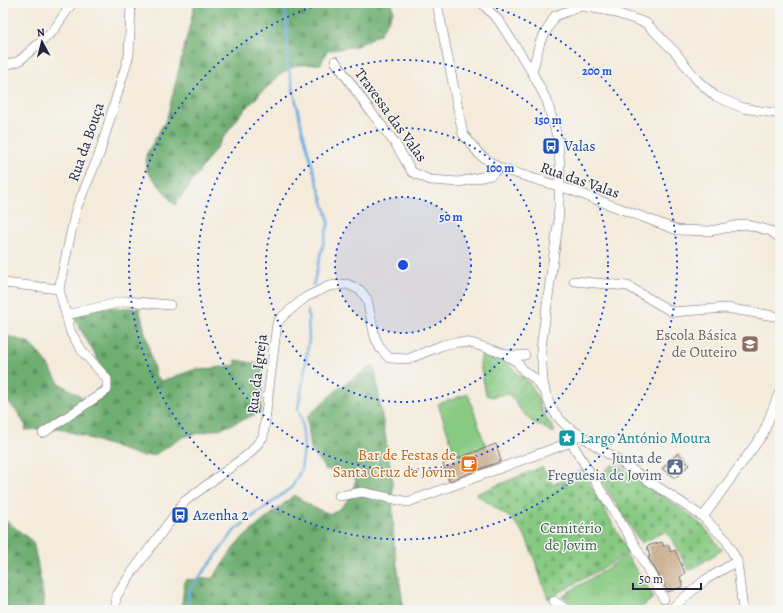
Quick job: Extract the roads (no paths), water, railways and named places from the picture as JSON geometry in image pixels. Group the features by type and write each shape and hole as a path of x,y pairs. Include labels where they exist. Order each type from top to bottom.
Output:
{"street":[{"path":"3,66 19,61 53,32 72,3"},
{"name":"Rua da Bouça","path":"59,290 76,209 99,154 129,55 131,3"},
{"name":"Rua das Valas","path":"437,3 463,134 480,155 499,168 560,186 677,230 710,231 745,224 771,231 780,238"},
{"path":"482,3 499,21 532,72 547,101 557,136 560,164 558,224 541,352 543,380 548,402 561,422 703,517 726,540 737,561 743,610"},
{"path":"532,72 540,42 555,16 581,6 610,10 646,23 676,53 697,80 715,96 743,108 780,114"},
{"name":"Travessa das Valas","path":"335,61 395,143 412,172 430,180 459,182 491,175 499,168"},
{"path":"574,281 628,286 672,312 726,308 780,317"},
{"path":"3,283 59,290 71,333 84,352 108,379 107,390 43,433"},
{"name":"Rua da Igreja","path":"116,610 116,597 130,575 185,501 250,453 263,437 277,323 284,315 306,297 329,286 347,284 360,290 367,299 375,337 380,348 389,358 408,359 443,345 456,342 471,343 514,356 528,353"},
{"path":"66,315 126,301 170,305"},
{"path":"528,353 538,354 542,363 538,372 534,373 525,370 521,361 522,357 528,353 537,349 540,346 543,334"},
{"name":"Rua da Igreja","path":"501,353 513,359 536,381 545,393"},
{"path":"703,517 763,434 780,390"},
{"path":"339,496 362,492 408,502 571,442 579,434"},
{"path":"571,442 636,548 664,600"},
{"path":"670,610 705,580 737,561"},
{"path":"554,601 567,610"}],"waterway":[{"path":"284,3 287,24 288,65 302,129 329,221 313,285"},
{"path":"187,610 190,589 235,530 292,487 301,470 304,448 302,422 298,408 309,339 308,311"}],"place":[{"name":"Valas","path":"551,146"},
{"name":"Escola Básica de Outeiro","path":"750,344"},
{"name":"Largo António Moura","path":"567,438"},
{"name":"Bar de Festas de Santa Cruz de Jovim","path":"469,464"},
{"name":"Junta de Freguesia de Jovim","path":"675,467"},
{"name":"Azenha 2","path":"180,515"}],"park label":[{"name":"Cemitério de Jovim","path":"571,536"}]}
